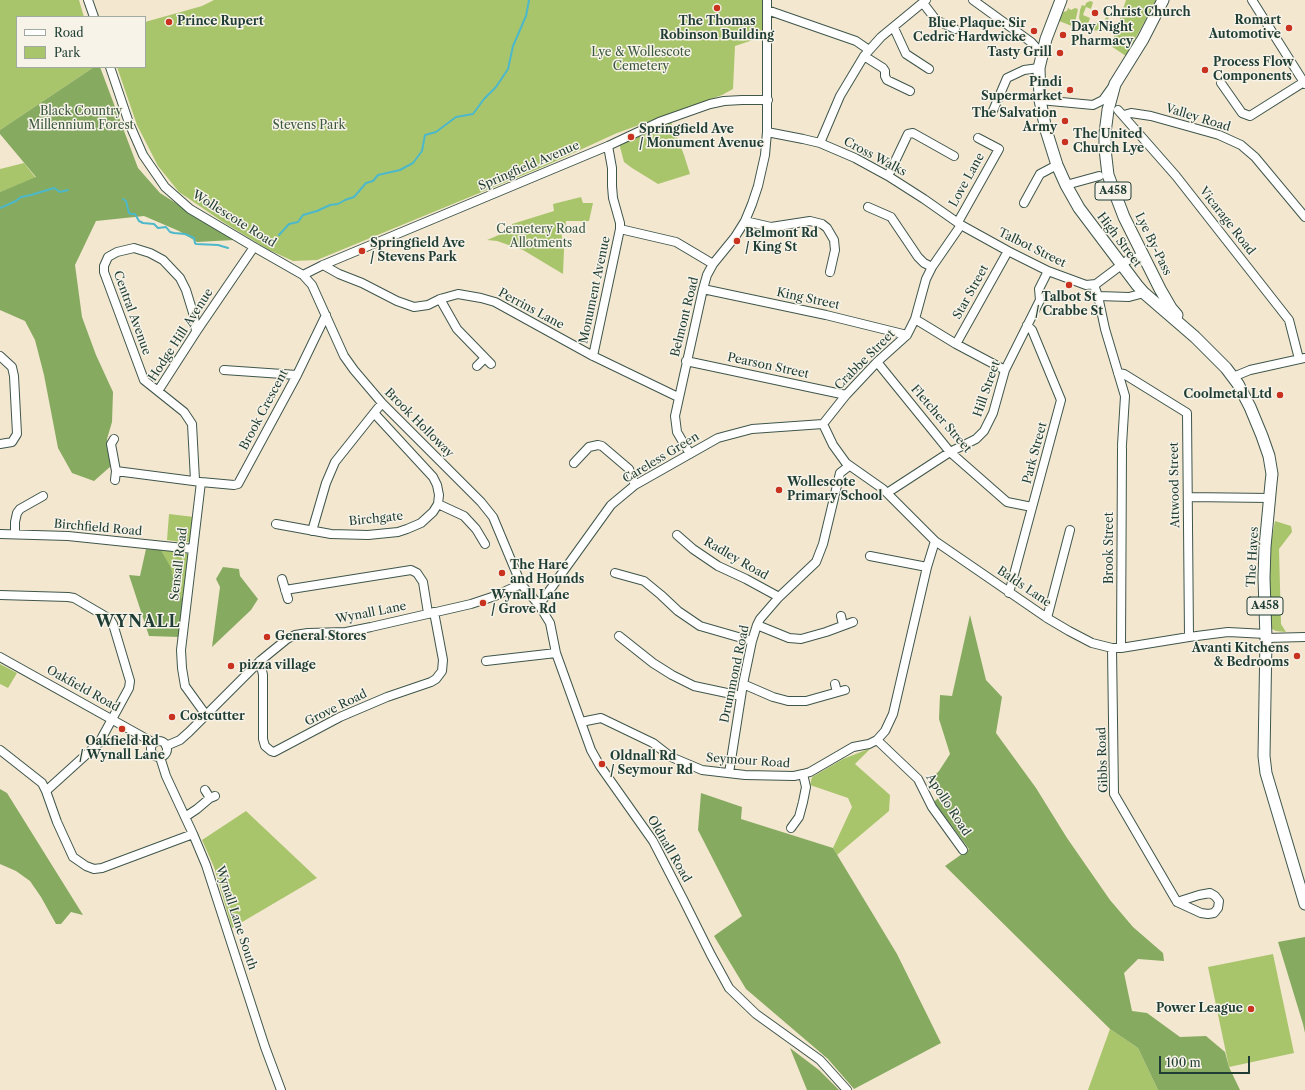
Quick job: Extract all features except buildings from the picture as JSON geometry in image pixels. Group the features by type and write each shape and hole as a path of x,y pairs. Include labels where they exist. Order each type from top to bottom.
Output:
{"highway":[{"name":"High Street","path":"1061,0 1046,39 1039,68 1040,100 1046,130 1056,165 1079,208 1144,293 1196,337"},
{"name":"Lye By-Pass","path":"1163,0 1143,39 1115,84 1110,100 1105,133 1106,162 1114,194 1160,289 1170,308 1196,337"},
{"path":"1144,293 1151,290 1160,289"},
{"name":"A458","path":"1196,337 1219,360 1233,377"},
{"name":"The Hayes","path":"1233,377 1250,407 1268,452 1272,474 1264,562 1266,636 1263,745 1265,765 1305,904"}],"street":[{"path":"88,0 94,16"},
{"name":"Belmont Road","path":"690,454 676,428 675,416 703,288 707,275 713,264 745,221 758,186 765,155 768,100 767,0"},
{"path":"912,0 923,3 936,20 955,29"},
{"path":"973,0 1031,42 1042,54"},
{"path":"1221,83 1242,113 1250,116 1304,83 1252,0"},
{"path":"820,143 840,96 867,53 923,3"},
{"path":"767,10 856,41 883,68 885,71 885,76 888,80 910,91"},
{"path":"894,28 906,54 929,69"},
{"path":"1031,42 1046,39"},
{"name":"Wollescote Road","path":"110,68 129,123 142,151 165,187 190,209 303,275"},
{"path":"992,113 1007,78 1024,70 1039,68"},
{"path":"1040,100 1093,105 1102,100 1115,84"},
{"name":"Springfield Avenue","path":"303,275 323,265 608,146 659,122 710,104 724,101 768,100"},
{"name":"Valley Road","path":"1120,112 1151,116 1219,135 1241,145 1255,157 1305,217"},
{"name":"Vicarage Road","path":"1120,112 1176,176 1289,320 1302,358"},
{"name":"Cross Walks","path":"767,132 803,138 820,143 855,158 888,176 959,224"},
{"path":"888,176 908,134 913,133 954,156"},
{"name":"Love Lane","path":"959,224 999,149 978,138"},
{"name":"Monument Avenue","path":"593,356 620,229 620,223 613,198 612,168 608,146"},
{"path":"1024,203 1040,174 1056,165"},
{"path":"1066,185 1099,176"},
{"path":"868,207 891,217 918,257 924,263 932,267"},
{"path":"745,221 771,227 810,220 822,224 827,228 834,240 835,250 830,272"},
{"name":"Talbot Street","path":"959,224 1048,271 1086,285 1094,285"},
{"name":"Crabbe Street","path":"823,424 846,395 907,335 915,319 920,297 932,267 959,224"},
{"name":"Monument Avenue","path":"620,229 676,242 713,264"},
{"name":"Hodge Hill Avenue","path":"198,481 192,424 184,412 158,391 254,247"},
{"name":"Central Avenue","path":"158,391 144,380 104,272 104,266 108,257 117,252 134,248 150,253 163,260 180,278 186,290 194,316 196,332"},
{"name":"Star Street","path":"956,344 1008,251"},
{"path":"1094,285 1133,258 1145,257"},
{"name":"Perrins Lane","path":"323,265 397,301 414,307 428,305 440,299 458,294 502,304 593,356 678,398"},
{"name":"Hill Street","path":"887,493 950,452 976,439 984,431 993,413 1004,370 1040,300 1039,289 1048,271"},
{"name":"Brook Holloway","path":"303,275 312,284 344,356 354,370 382,403 481,502 492,517 521,584"},
{"name":"Brook Street","path":"1094,285 1126,400 1122,447 1117,648"},
{"name":"King Street","path":"703,288 826,315 907,335"},
{"path":"1098,296 1129,296 1144,293"},
{"path":"440,299 457,329 488,361 477,366"},
{"name":"Brook Crescent","path":"198,481 234,485 238,484 297,375 326,315"},
{"path":"915,319 956,344 1004,370"},
{"name":"Park Street","path":"1010,593 1061,400 1032,330 1027,324"},
{"path":"0,356 12,367 14,376 16,434 12,442 0,444"},
{"path":"1233,377 1250,370 1302,358"},
{"name":"Pearson Street","path":"686,361 846,395"},
{"name":"Fletcher Street","path":"878,362 950,452 1007,502 1032,508"},
{"path":"229,368 297,375"},
{"name":"Attwood Street","path":"1118,373 1124,374 1187,413 1189,637"},
{"path":"312,531 326,483 335,462 382,403"},
{"path":"374,413 433,477 438,490 438,504 464,516 476,529 484,544"},
{"name":"Careless Green","path":"540,605 611,505 635,485 718,438 752,429 823,424"},
{"name":"Balds Lane","path":"823,424 832,445 849,466 883,489 935,541 1047,618 1092,643 1117,648 1228,632 1266,636 1305,637"},
{"path":"114,439 111,444 116,471 115,480"},
{"path":"574,463 589,447 598,445 602,446 629,469 635,485"},
{"name":"Drummond Road","path":"729,773 743,684 757,625 760,619 779,598 816,562 823,544 840,473 849,466"},
{"path":"116,471 198,481"},
{"name":"Sensall Road","path":"198,481 193,549 181,650 182,668 186,686 206,715"},
{"path":"15,534 17,513 20,509 43,496"},
{"path":"1188,496 1270,498"},
{"name":"Birchgate","path":"276,524 331,534 368,535 398,532 421,523 433,512 438,504"},
{"path":"1047,618 1070,530"},
{"name":"Birchfield Road","path":"0,534 68,536 193,549"},
{"name":"Radley Road","path":"682,536 693,549 718,566 746,579 779,598"},
{"path":"877,740 885,731 893,714 927,567 935,541"},
{"path":"870,556 927,567"},
{"path":"285,590 411,570 417,573 423,582 431,613"},
{"path":"620,572 644,581 678,611 700,626 752,641"},
{"path":"282,579 288,599"},
{"name":"Oldnall Road","path":"521,584 540,605 550,623 556,654 591,750 600,766 653,841 711,956 729,988 756,1014 820,1060 846,1090"},
{"name":"Wynall Lane","path":"166,746 182,738 260,661 287,639 295,635 308,633 346,632 471,604 495,596 521,584"},
{"path":"0,595 74,598 110,619 113,624 130,681 129,688 99,743 46,791"},
{"name":"Grove Road","path":"260,661 263,675 263,739 265,746 274,752 340,717 387,697 436,679 442,671 443,660 431,613"},
{"path":"841,616 843,625"},
{"path":"757,625 796,639 801,639 853,622"},
{"path":"621,641 672,675 694,686 741,696"},
{"name":"Gibbs Road","path":"1117,648 1114,794 1178,902"},
{"path":"490,662 556,654"},
{"name":"Oakfield Road","path":"0,657 112,718 154,743"},
{"path":"743,684 773,697 788,701 806,701 839,689"},
{"name":"Seymour Road","path":"581,722 601,718 653,744 671,757 702,770 729,773 794,776 803,774 810,772 853,747 869,744 877,740"},
{"name":"Apollo Road","path":"877,740 918,779 932,807 963,850"},
{"path":"161,742 166,746 165,755 160,757 153,754 152,746 154,743 161,742"},
{"path":"0,750 42,783 73,858 86,866 94,869 109,866 193,834"},
{"name":"Wynall Lane South","path":"160,757 166,776 206,865 265,1047 281,1090"},
{"path":"796,826 806,787 803,774"},
{"path":"185,817 212,797 205,790"}],"green space":[{"path":"0,0 79,0 84,16 16,16 16,68 93,68 0,130"},
{"name":"Stevens Park","path":"214,0 763,0 762,37 735,46 733,89 722,95 617,133 545,166 317,260 293,261 269,250 223,222 179,192 158,166 137,125 117,68 146,68 146,22 202,6"},
{"path":"1126,0 1156,0 1126,56 1111,46"},
{"path":"1090,1 1093,2 1091,9 1086,7 1083,15 1090,18 1088,24 1094,26 1095,22 1099,24 1100,21 1104,22 1107,15 1109,16 1106,29 1102,31 1086,29 1082,25 1079,18 1082,5 1085,6 1086,3"},
{"path":"1068,8 1071,10 1075,8 1078,9 1075,23 1072,26 1059,21 1063,12 1067,11"},
{"name":"Black Country Millennium Forest","path":"93,68 100,68 138,168 160,193 234,240 197,242 179,231 144,216 96,221 75,265 82,317 96,355 113,392 112,422 107,439 111,466 94,481 72,473 58,448 44,375 35,340 25,321 0,310 0,192 36,177 0,134 0,130"},
{"path":"671,122 690,174 658,184 624,162 619,143"},
{"path":"24,163 36,178 0,192 0,169"},
{"name":"Cemetery Road Allotments","path":"581,197 583,203 593,203 589,221 566,221 565,230 561,231 564,250 563,274 523,250 497,241 487,240 513,229 512,224 554,211 553,204"},
{"path":"169,514 194,517 192,539 189,542 167,540"},
{"path":"1275,521 1291,526 1292,532 1279,549 1281,624 1286,632 1272,629 1270,621 1269,581 1271,542"},
{"path":"146,549 161,550 171,568 174,583 184,603 179,637 149,636 129,575 140,576"},
{"path":"161,550 186,552 189,556 184,603 174,583 170,568"},
{"path":"223,567 239,569 240,576 258,599 251,610 212,647 220,587 216,579"},
{"path":"970,615 986,680 1002,697 996,733 1036,788 1067,838 1110,900 1133,927 1163,953 1164,961 1138,959 1124,973 1132,1011 1147,1013 1180,1037 1206,1036 1225,1052 1229,1067 1240,1090 1158,1090 1138,1048 1110,1029 945,866 969,849 934,802 939,797 932,778 939,771 950,754 939,719 940,695 952,696"},
{"path":"0,664 17,673 8,688 0,684"},
{"path":"871,748 855,764 890,795 889,811 837,855 833,848 852,807 848,798 810,785 812,777 843,759"},
{"path":"0,789 7,793 83,915 71,912 61,924 56,924 30,881 16,871 0,864"},
{"path":"701,793 742,807 741,819 833,848 897,954 941,1043 854,1089 828,1059 746,989 714,936 742,916 698,830"},
{"path":"246,811 317,878 232,928 214,867 202,840"},
{"path":"1305,937 1305,1033 1278,942"},
{"name":"Power League","path":"1273,954 1294,1053 1229,1067 1208,967"},
{"path":"1110,1029 1138,1048 1158,1090 1088,1090"},
{"path":"790,1048 819,1070 839,1090 807,1090"}],"waterway":[{"path":"279,235 289,224 298,222 303,215 330,205 338,204 354,197 366,183 373,181 378,175 400,170 413,163 422,151 425,135 436,132 456,117 473,114 484,99 496,87 508,69 513,46 526,16 529,0"},
{"path":"0,208 16,201 21,197 54,188 60,192 68,190"},
{"path":"123,199 126,201 129,213 135,214 139,221 143,223 154,224 158,228 166,227 170,232 185,234 194,238 196,244 218,245 228,248"}],"place":[{"name":"The Thomas Robinson Building","path":"717,8"},
{"name":"Christ Church","path":"1095,13"},
{"name":"Prince Rupert","path":"169,22"},
{"name":"Romart Automotive","path":"1289,28"},
{"name":"Blue Plaque: Sir Cedric Hardwicke","path":"1034,31"},
{"name":"Day Night Pharmacy","path":"1063,35"},
{"name":"Tasty Grill","path":"1060,53"},
{"name":"Process Flow Components","path":"1205,70"},
{"name":"Pindi Supermarket","path":"1070,90"},
{"name":"The Salvation Army","path":"1065,121"},
{"name":"Springfield Ave / Monument Avenue","path":"631,137"},
{"name":"The United Church Lye","path":"1065,142"},
{"name":"Belmont Rd / King St","path":"737,241"},
{"name":"Springfield Ave / Stevens Park","path":"362,251"},
{"name":"Talbot St / Crabbe St","path":"1069,285"},
{"name":"Coolmetal Ltd","path":"1280,395"},
{"name":"Wollescote Primary School","path":"779,490"},
{"name":"The Hare and Hounds","path":"502,573"},
{"name":"Wynall Lane / Grove Rd","path":"483,603"},
{"name":"General Stores","path":"267,637"},
{"name":"Avanti Kitchens & Bedrooms","path":"1297,656"},
{"name":"pizza village","path":"231,666"},
{"name":"Costcutter","path":"172,717"},
{"name":"Oakfield Rd / Wynall Lane","path":"122,729"},
{"name":"Oldnall Rd / Seymour Rd","path":"602,764"},
{"name":"Power League","path":"1251,1009"}],"district":[{"name":"WYNALL","path":"138,622"}],"park label":[{"name":"Lye & Wollescote Cemetery","path":"641,60"}]}
